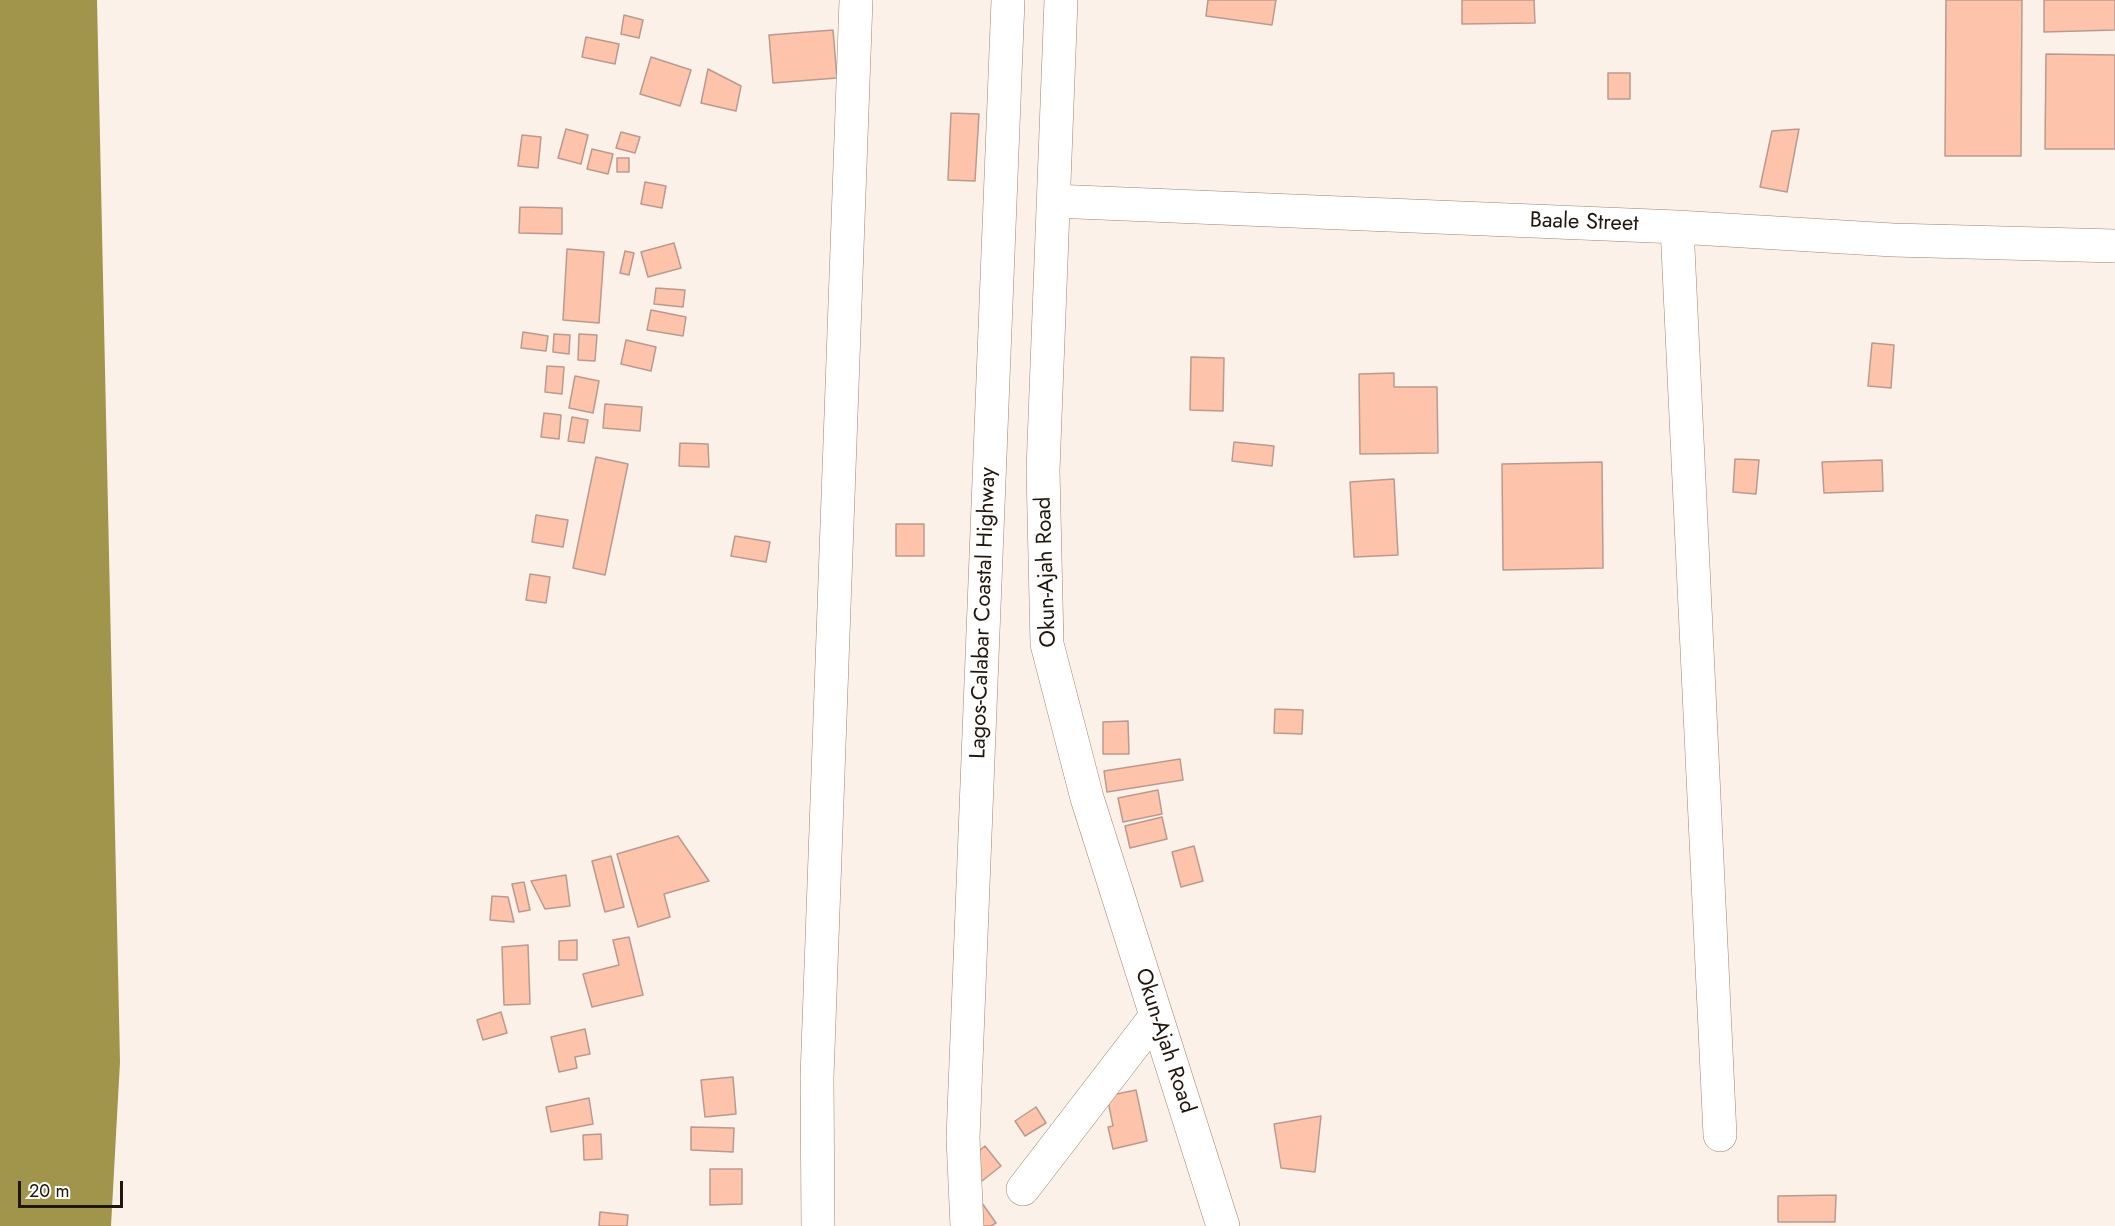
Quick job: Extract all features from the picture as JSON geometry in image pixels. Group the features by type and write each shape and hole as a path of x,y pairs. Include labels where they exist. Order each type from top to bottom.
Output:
{"main road":[{"path":"818,1226 817,1077 856,0"},
{"name":"Lagos-Calabar Coastal Highway","path":"967,1226 963,1138 1008,0"},
{"name":"Okun-Ajah Road","path":"1061,0 1043,470 1047,644 1087,798 1223,1226"},
{"name":"Baale Street","path":"1053,201 1677,227 1893,240 2115,246"},
{"path":"1677,227 1720,1135"},
{"path":"1023,1190 1156,1016"}],"shaded area":[{"path":"0,0 97,0 120,1062 111,1226 0,1226"}],"building":[{"path":"1208,0 1276,0 1272,25 1206,16"},
{"path":"1462,0 1534,0 1535,23 1462,24"},
{"path":"1946,0 2022,0 2021,156 1945,156"},
{"path":"2044,0 2115,0 2115,30 2044,32"},
{"path":"624,15 643,20 639,38 621,34"},
{"path":"833,30 837,78 773,83 769,35"},
{"path":"586,37 619,44 615,64 582,57"},
{"path":"2046,54 2115,55 2115,149 2045,149"},
{"path":"651,57 691,70 680,106 640,94"},
{"path":"708,69 741,86 736,111 701,103"},
{"path":"1608,73 1630,73 1630,99 1608,99"},
{"path":"951,113 979,114 975,181 948,180"},
{"path":"566,129 588,135 581,164 558,158"},
{"path":"1799,129 1787,192 1760,187 1772,131"},
{"path":"621,132 640,137 635,153 616,148"},
{"path":"522,135 541,137 538,168 518,166"},
{"path":"592,149 613,154 608,174 587,169"},
{"path":"617,158 629,158 629,172 617,172"},
{"path":"645,182 666,186 662,208 641,204"},
{"path":"520,207 562,208 562,234 519,233"},
{"path":"674,243 681,268 648,277 641,252"},
{"path":"567,249 604,252 599,323 563,320"},
{"path":"625,251 634,253 629,275 620,273"},
{"path":"656,288 685,290 683,307 654,304"},
{"path":"651,310 686,317 683,336 647,330"},
{"path":"523,332 548,336 546,351 521,348"},
{"path":"554,334 570,335 569,354 553,352"},
{"path":"579,334 597,335 595,361 578,360"},
{"path":"626,340 656,347 651,371 621,364"},
{"path":"1872,343 1894,345 1891,388 1868,386"},
{"path":"1191,357 1224,358 1223,411 1190,410"},
{"path":"547,366 564,367 562,394 545,392"},
{"path":"1394,373 1394,387 1437,387 1438,453 1360,454 1359,374"},
{"path":"575,376 599,381 593,413 569,408"},
{"path":"605,404 642,407 640,431 603,428"},
{"path":"544,413 561,415 559,439 541,437"},
{"path":"572,417 588,420 584,443 568,441"},
{"path":"1234,442 1274,446 1272,466 1232,461"},
{"path":"680,443 708,444 709,467 679,466"},
{"path":"596,457 628,464 605,575 573,568"},
{"path":"1735,459 1759,460 1756,494 1733,492"},
{"path":"1882,460 1883,491 1824,493 1822,462"},
{"path":"1602,462 1603,568 1503,570 1502,464"},
{"path":"1394,479 1398,555 1354,557 1350,482"},
{"path":"536,515 568,520 563,547 532,542"},
{"path":"896,524 924,524 924,556 896,556"},
{"path":"735,536 770,542 766,562 731,556"},
{"path":"530,574 550,577 546,603 526,600"},
{"path":"1275,709 1303,710 1302,734 1274,733"},
{"path":"1128,721 1129,754 1103,754 1103,722"},
{"path":"1180,759 1183,780 1107,792 1104,771"},
{"path":"1158,790 1162,814 1123,822 1118,798"},
{"path":"1162,817 1167,839 1130,848 1125,826"},
{"path":"678,836 709,881 664,894 670,917 638,927 617,854"},
{"path":"1194,846 1203,881 1181,887 1172,852"},
{"path":"611,856 624,907 605,912 592,861"},
{"path":"566,875 570,906 545,909 531,881"},
{"path":"524,882 530,910 519,912 512,884"},
{"path":"492,896 508,897 514,922 490,920"},
{"path":"629,937 643,995 592,1007 583,974 619,965 613,940"},
{"path":"577,940 577,960 559,960 559,941"},
{"path":"528,945 530,1004 504,1005 502,947"},
{"path":"501,1012 507,1033 483,1040 477,1020"},
{"path":"585,1029 590,1054 575,1057 577,1068 559,1072 551,1037"},
{"path":"733,1077 736,1114 705,1117 701,1080"},
{"path":"1136,1090 1147,1141 1113,1149 1108,1127 1113,1126 1107,1096"},
{"path":"589,1098 593,1124 551,1132 546,1107"},
{"path":"1036,1107 1046,1123 1025,1136 1015,1121"},
{"path":"1321,1116 1315,1172 1281,1168 1274,1124"},
{"path":"691,1127 734,1128 733,1152 691,1150"},
{"path":"601,1134 602,1159 584,1160 583,1135"},
{"path":"985,1146 1001,1166 982,1181 966,1161"},
{"path":"710,1169 742,1169 742,1204 710,1205"},
{"path":"1836,1195 1835,1222 1778,1222 1778,1196"},
{"path":"982,1203 996,1223 991,1226 977,1226"},
{"path":"600,1212 628,1215 627,1226 599,1226"}]}
